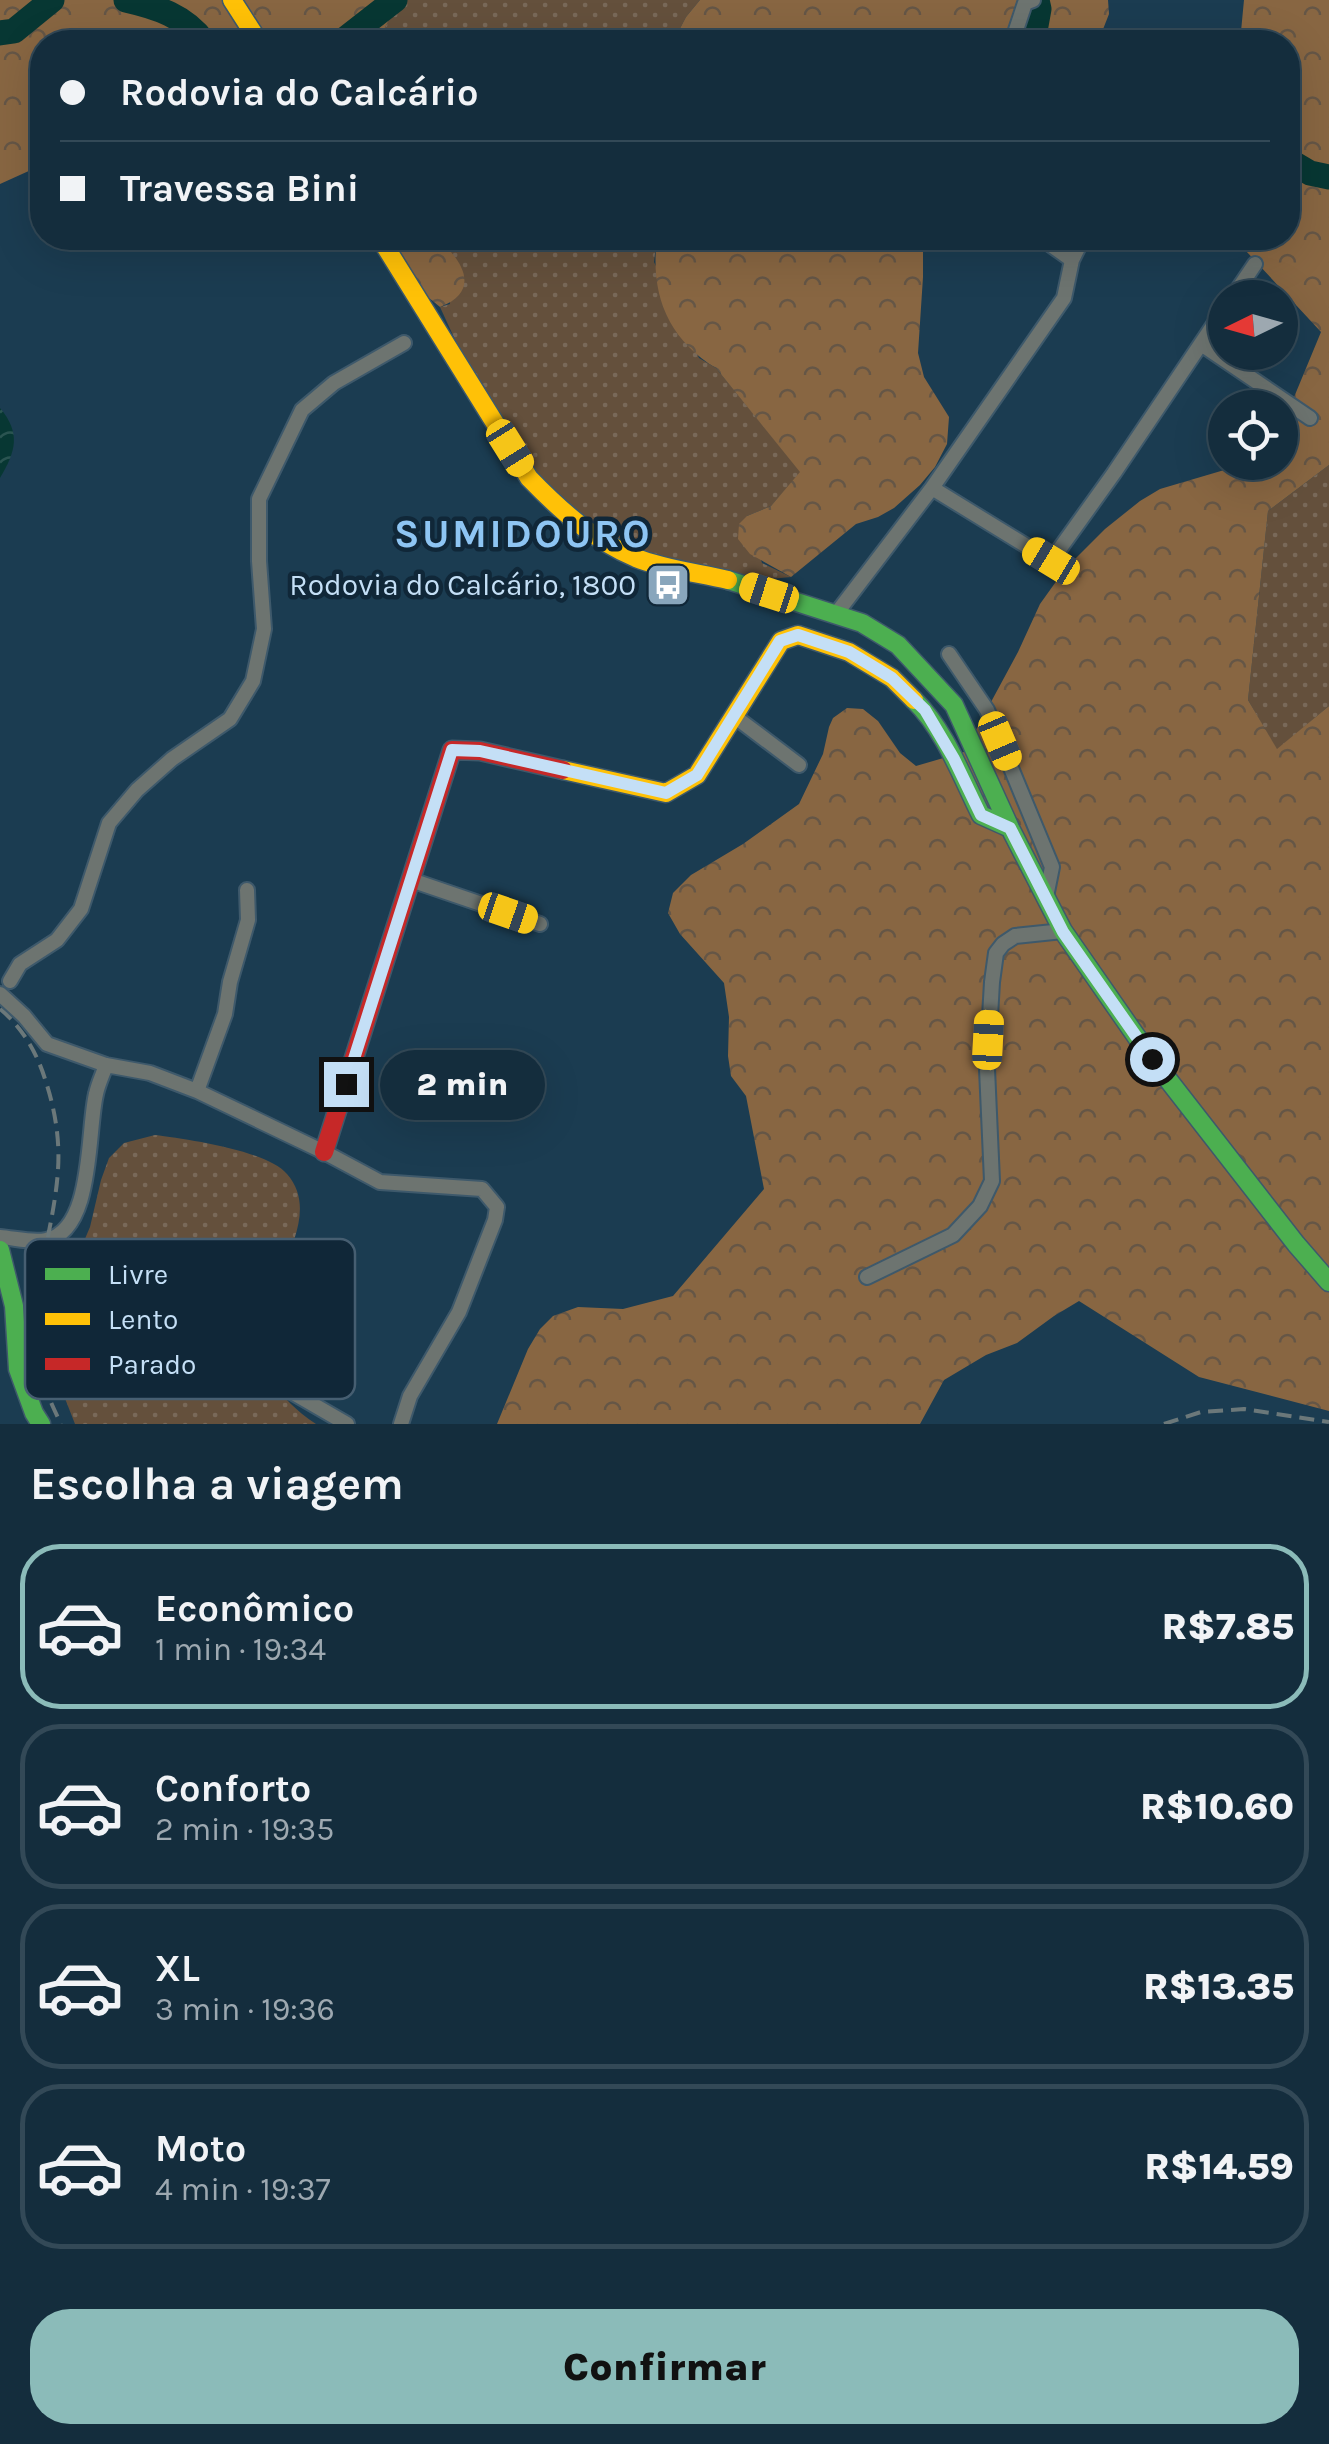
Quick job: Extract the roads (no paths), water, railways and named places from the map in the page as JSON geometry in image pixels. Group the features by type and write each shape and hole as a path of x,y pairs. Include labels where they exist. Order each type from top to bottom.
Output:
{"main road":[{"path":"232,0 251,30"},
{"path":"387,250 529,478 557,507 596,538 638,560 736,582 862,623 898,645 954,705 1063,932 1152,1059 1329,1282"},
{"path":"324,1152 452,750 480,751 666,793 697,775 780,641 798,635 849,652 892,678 925,710 981,815 1010,828"},
{"path":"0,1250 14,1306 18,1369 25,1388"},
{"path":"29,1399 41,1424"}],"street":[{"path":"1016,30 1025,2 1033,0"},
{"path":"1058,250 1072,260"},
{"path":"836,614 932,488 1064,298 1077,250"},
{"path":"1244,280 1254,264"},
{"path":"932,488 1051,561 1208,334"},
{"path":"10,981 20,964 57,940 81,909 110,823 160,769 230,719 253,681 264,629 258,562 259,499 302,410 334,383 404,343"},
{"path":"1201,344 1310,418"},
{"path":"949,654 987,710 1052,867 1045,898"},
{"path":"734,716 800,765"},
{"path":"411,880 540,924"},
{"path":"197,1090 225,1014 248,920 247,890"},
{"path":"867,1277 953,1235 980,1206 992,1181 986,1069 996,953 1015,936 1063,932"},
{"path":"0,994 47,1044 106,1065 150,1072 197,1090 380,1182 482,1189 496,1207 495,1220 459,1312 410,1396 401,1424"},
{"path":"48,1239 74,1220 82,1196 96,1095 106,1065"},
{"path":"0,1237 31,1239"},
{"path":"304,1399 347,1424"}],"water":[{"path":"0,408 11,426 14,442 0,478"}],"waterway":[{"path":"0,33 14,31 52,0"},
{"path":"126,0 170,14 193,30"},
{"path":"356,30 395,0"},
{"path":"1035,30 1037,0"},
{"path":"1300,167 1329,177"}],"railway":[{"path":"0,1009 22,1032 49,1090 56,1124 58,1170 47,1239"},
{"path":"49,1399 61,1424"},
{"path":"1164,1424 1201,1412 1244,1409 1329,1422"}],"place":[{"name":"Rodovia do Calcário, 1800","path":"668,585"}],"district":[{"name":"SUMIDOURO","path":"523,533"}]}
